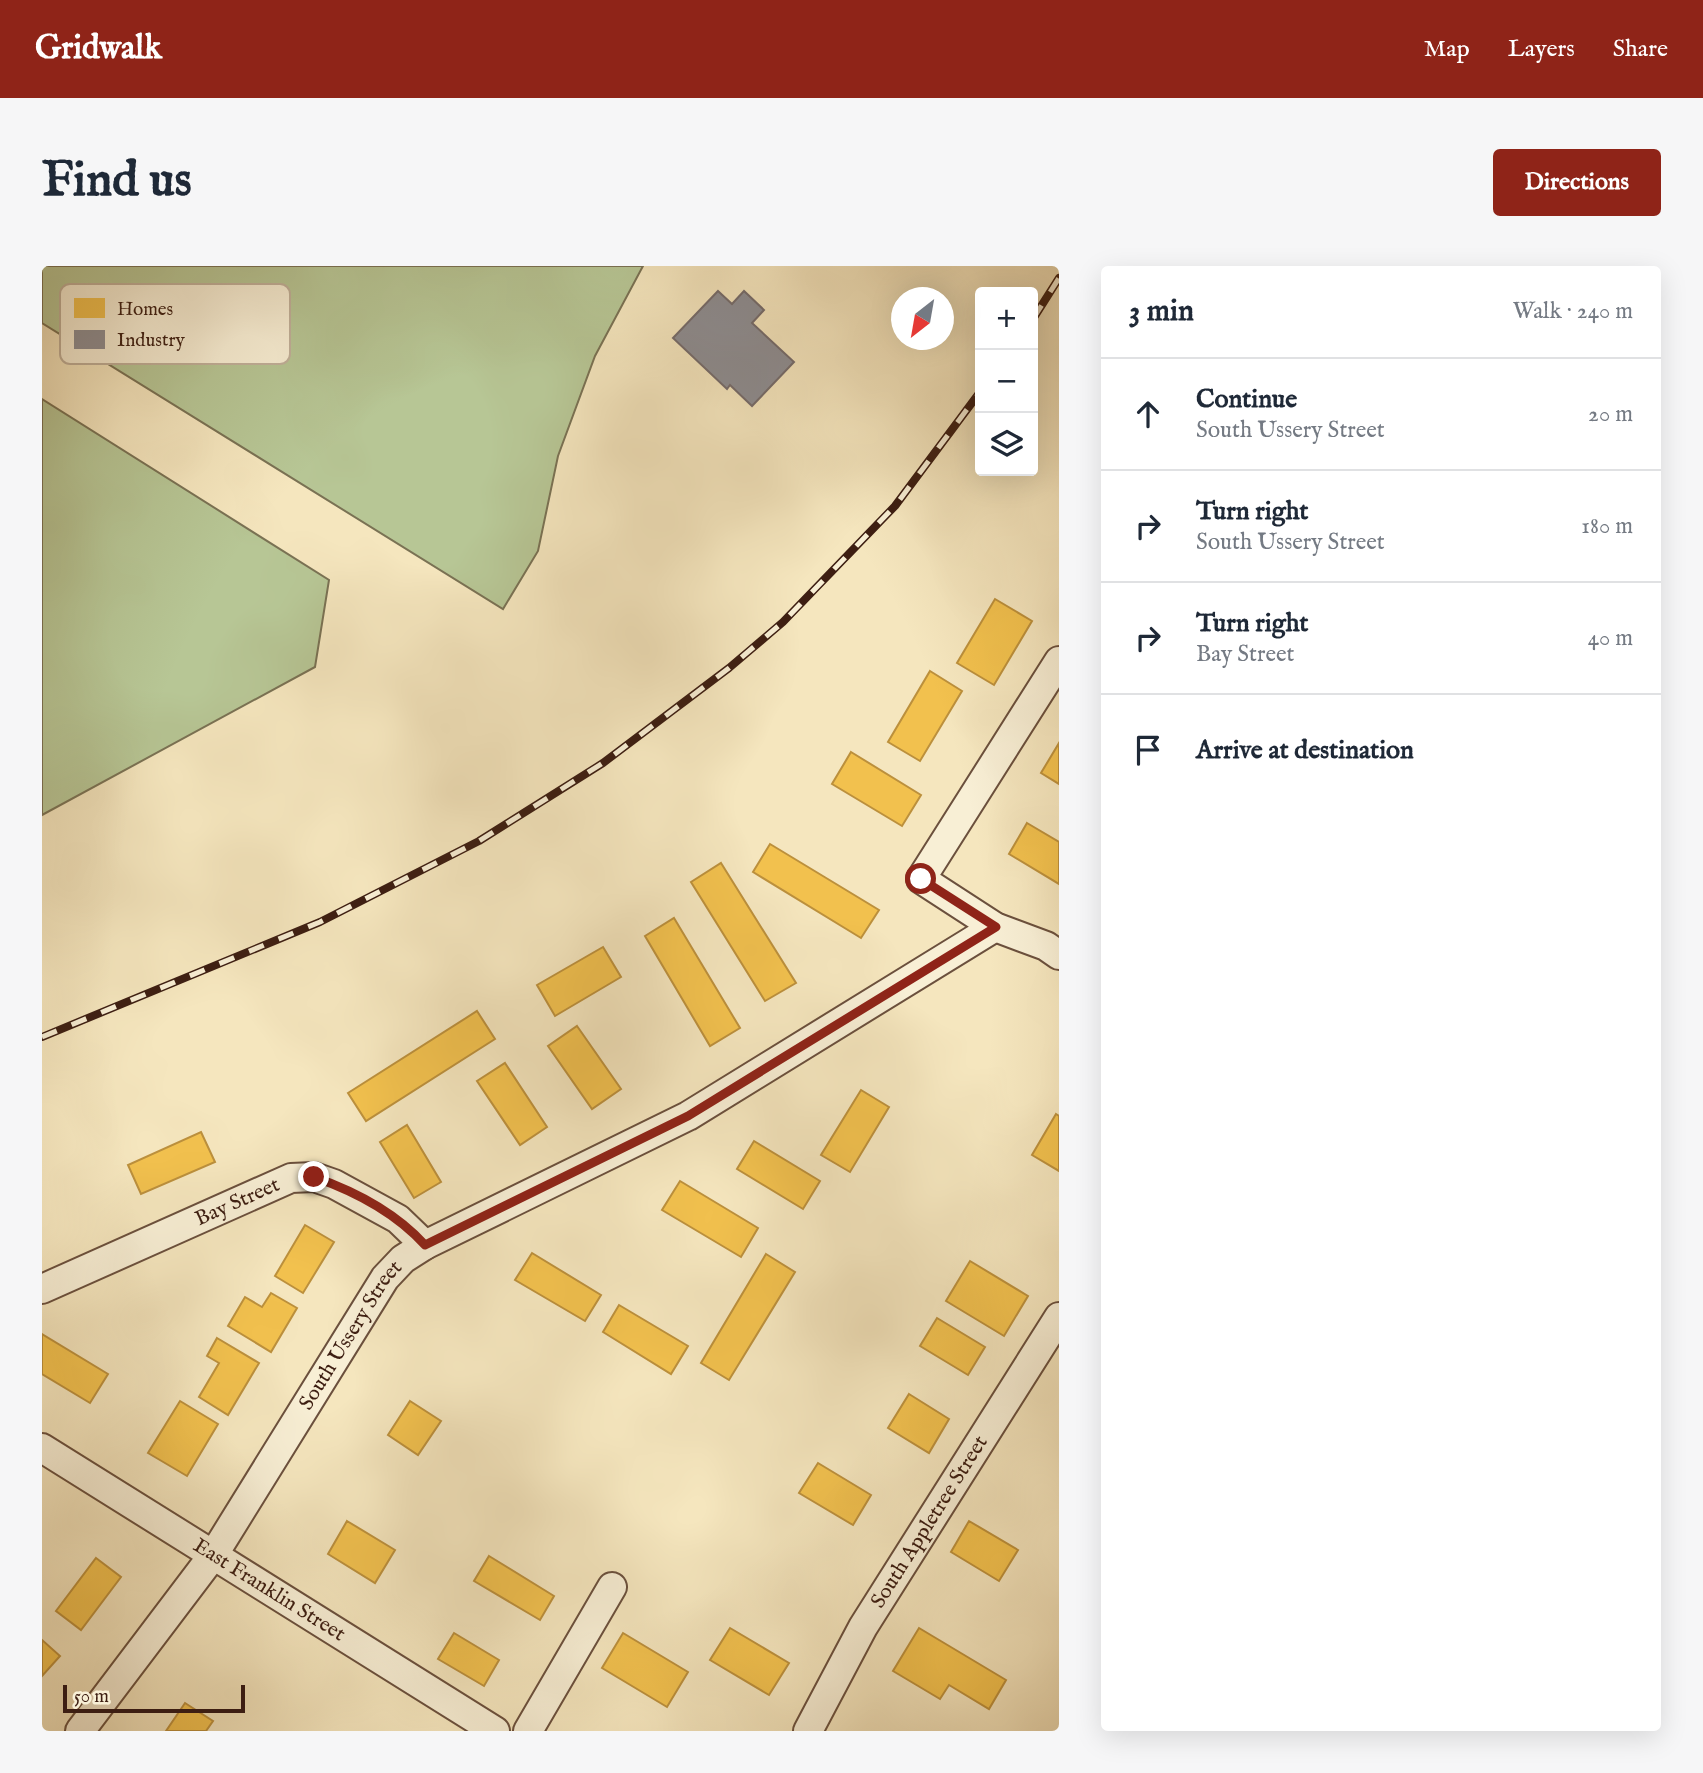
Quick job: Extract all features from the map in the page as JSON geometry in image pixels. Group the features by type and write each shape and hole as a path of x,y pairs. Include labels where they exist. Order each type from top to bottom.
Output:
{"street":[{"path":"1059,661 921,879 996,927 1046,946 1059,955"},
{"name":"South Ussery Street","path":"80,1731 214,1554 385,1278 403,1259 425,1245 688,1116 996,927"},
{"name":"Bay Street","path":"42,1289 292,1178 314,1177 334,1184 398,1219 425,1245"},
{"name":"South Appletree Street","path":"808,1731 863,1627 1059,1317"},
{"name":"East Franklin Street","path":"42,1448 495,1731"},
{"path":"528,1731 612,1587"}],"green space":[{"path":"42,266 643,266 595,356 558,456 538,551 503,609 108,364 290,364 290,284 60,284 60,334 42,323"},
{"path":"42,399 329,580 315,667 42,815"}],"building: Homes":[{"path":"995,599 1032,621 994,685 957,663"},
{"path":"930,671 962,691 920,761 888,742"},
{"path":"1059,743 1059,784 1041,773"},
{"path":"851,752 921,795 902,826 832,784"},
{"path":"1027,823 1059,842 1059,884 1009,854"},
{"path":"770,844 879,910 861,938 753,872"},
{"path":"721,863 796,983 765,1001 691,882"},
{"path":"674,918 740,1028 710,1046 645,936"},
{"path":"603,947 621,977 555,1016 537,985"},
{"path":"477,1011 495,1039 366,1121 348,1093"},
{"path":"577,1026 621,1089 592,1109 548,1046"},
{"path":"505,1063 547,1127 520,1145 477,1081"},
{"path":"861,1090 889,1107 850,1172 821,1155"},
{"path":"1056,1114 1059,1116 1059,1171 1032,1155"},
{"path":"407,1125 441,1182 414,1198 380,1142"},
{"path":"201,1132 215,1162 141,1194 128,1165"},
{"path":"754,1141 820,1181 803,1209 737,1169"},
{"path":"680,1181 758,1228 741,1257 662,1210"},
{"path":"305,1225 334,1242 303,1293 275,1276"},
{"path":"532,1253 601,1295 585,1321 515,1280"},
{"path":"766,1254 795,1272 729,1380 701,1363"},
{"path":"970,1261 1028,1296 1004,1336 946,1301"},
{"path":"271,1293 297,1308 271,1352 228,1326 245,1297 262,1307"},
{"path":"619,1305 688,1346 671,1374 603,1332"},
{"path":"937,1318 985,1347 968,1375 920,1346"},
{"path":"42,1334 108,1374 90,1403 42,1374"},
{"path":"217,1338 259,1363 228,1415 199,1397 219,1363 207,1356"},
{"path":"909,1394 949,1419 929,1453 888,1428"},
{"path":"180,1401 218,1424 187,1476 148,1453"},
{"path":"410,1401 441,1421 418,1455 388,1435"},
{"path":"818,1463 871,1495 853,1525 799,1493"},
{"path":"347,1521 395,1550 375,1583 328,1554"},
{"path":"969,1521 1018,1550 999,1581 951,1552"},
{"path":"489,1556 554,1596 540,1620 474,1581"},
{"path":"96,1558 121,1577 81,1630 56,1611"},
{"path":"730,1628 789,1663 769,1695 710,1660"},
{"path":"919,1628 1006,1680 989,1709 949,1685 940,1699 893,1671"},
{"path":"454,1633 499,1660 484,1686 438,1659"},
{"path":"623,1633 688,1672 667,1707 602,1668"},
{"path":"42,1640 60,1656 42,1676"},
{"path":"185,1703 213,1721 206,1731 166,1731"}],"building: Industry":[{"path":"718,291 732,304 744,291 764,310 752,323 794,362 752,406 730,385 727,389 673,338"}],"railway":[{"path":"1038,311 1059,278"},
{"path":"42,1037 320,922 479,841 603,763 729,668 783,622 895,506 975,399"}],"route":[{"path":"314,1177 334,1184 398,1219 425,1245 623,1149 688,1116 996,927 921,879"}]}
